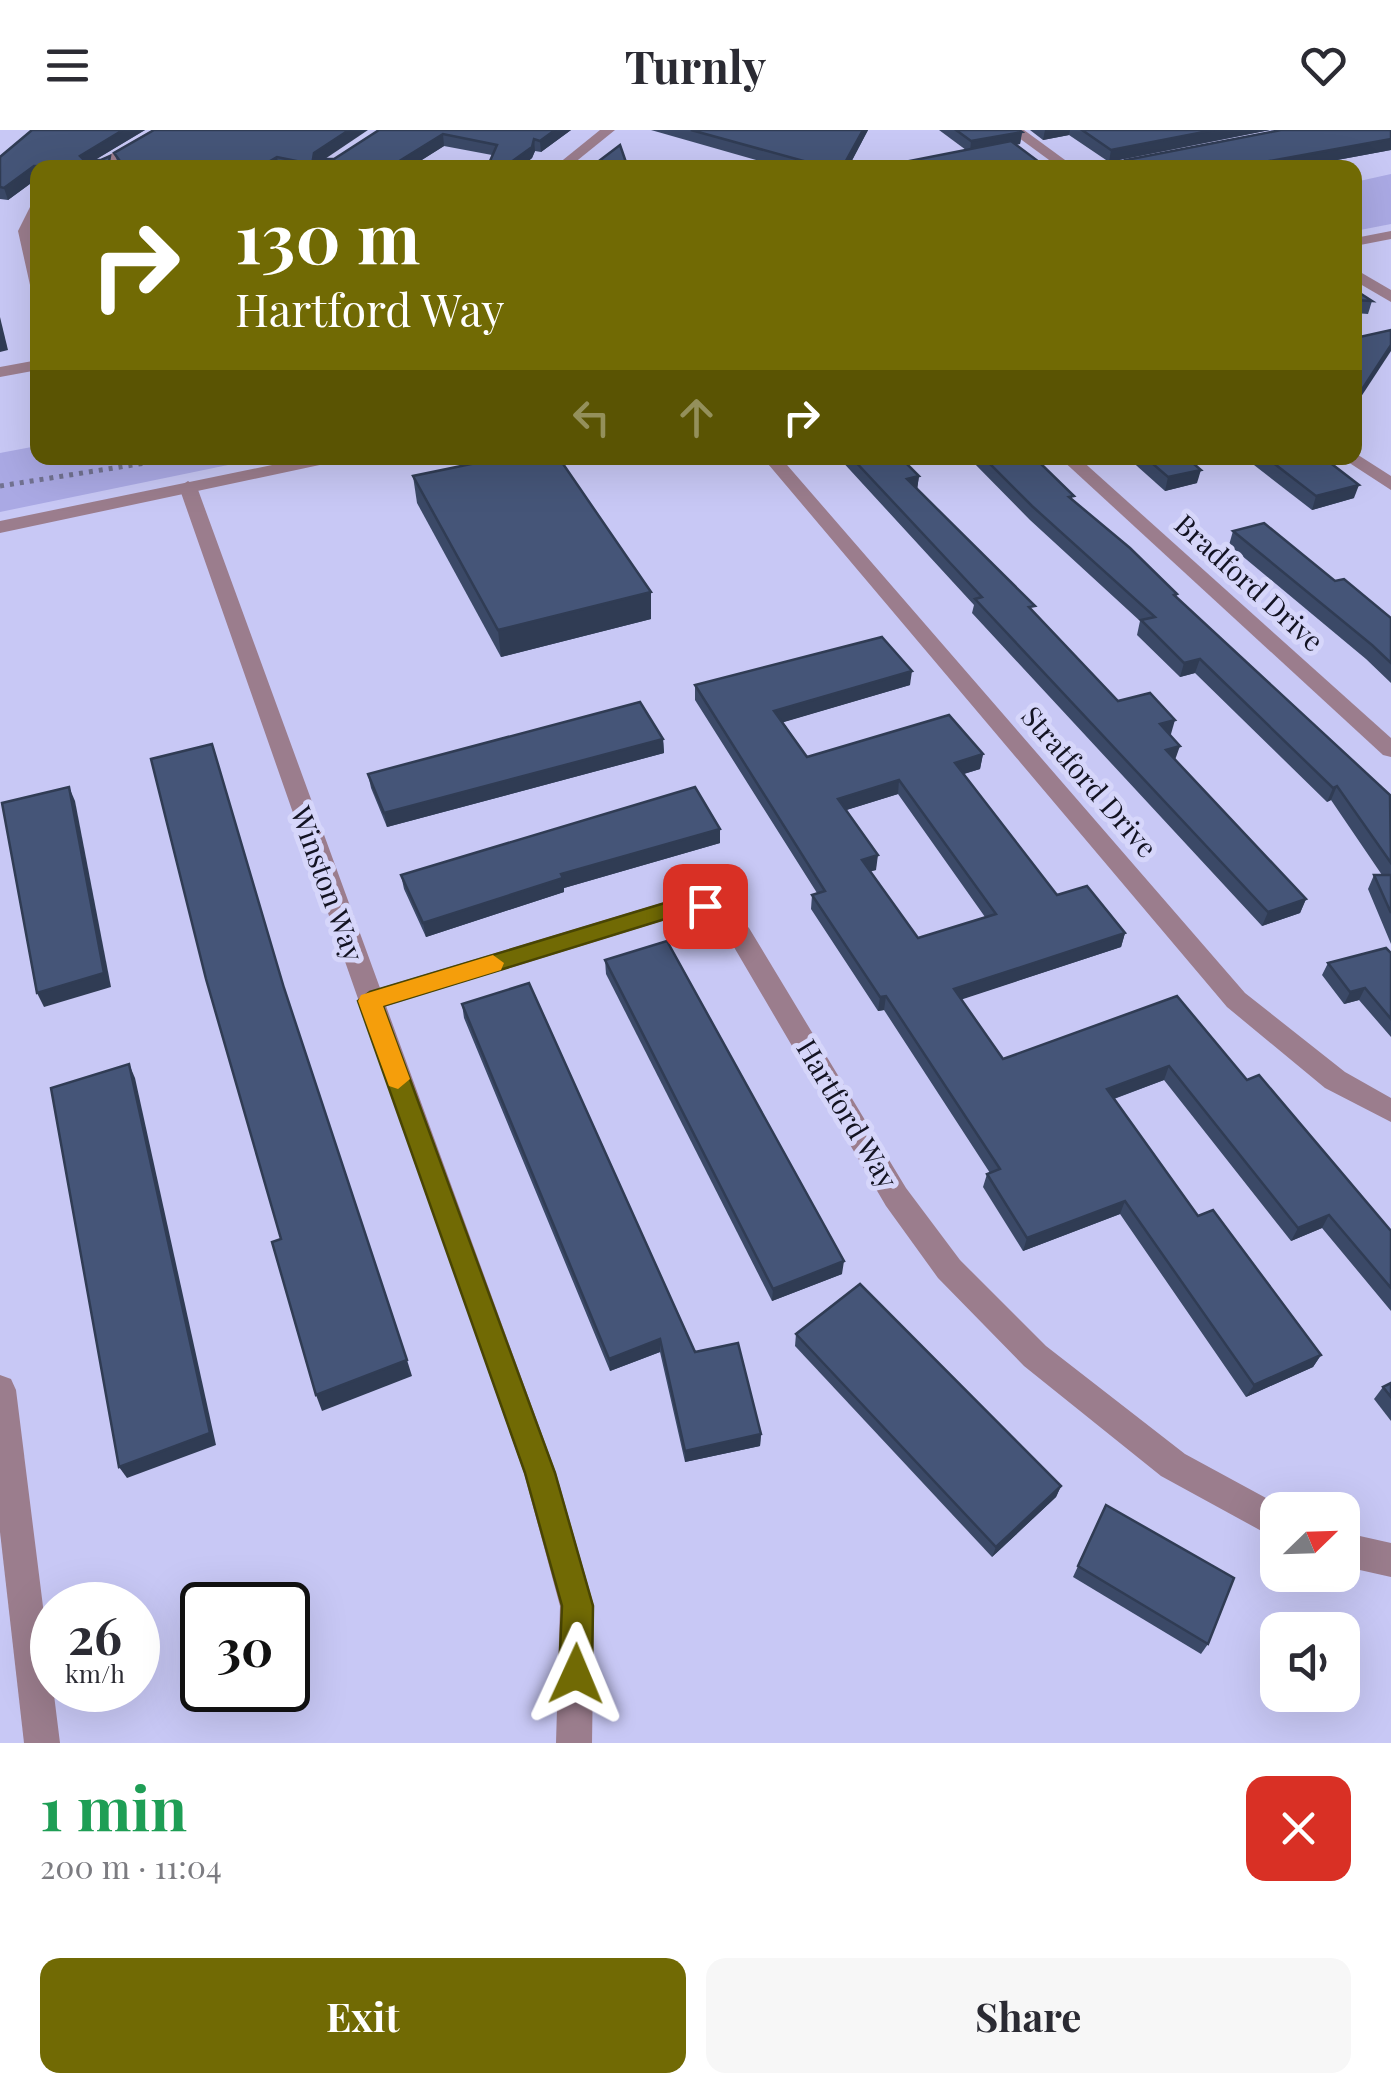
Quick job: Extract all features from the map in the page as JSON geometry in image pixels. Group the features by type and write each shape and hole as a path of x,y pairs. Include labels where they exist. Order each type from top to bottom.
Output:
{"street":[{"path":"108,160 162,130"},
{"path":"569,160 608,130"},
{"path":"1016,130 1059,160"},
{"path":"1146,160 1178,154"},
{"path":"30,221 25,231 30,248"},
{"path":"1362,241 1391,235"},
{"path":"1362,278 1391,296"},
{"path":"0,372 30,366"},
{"path":"1362,464 1391,485"},
{"path":"0,527 295,465"},
{"name":"Stratford Drive","path":"778,465 1236,1000 1334,1080 1391,1111"},
{"name":"Bradford Drive","path":"1077,465 1391,750"},
{"name":"Winston Way","path":"188,487 540,1473 578,1606 574,1743"},
{"name":"Hartford Way","path":"370,1001 678,907 705,906 721,914 740,935 896,1197 949,1269 1035,1356 1173,1466 1260,1513"},
{"path":"0,1390 42,1743"},
{"path":"1360,1553 1391,1560"}],"path":[{"path":"0,486 133,465"}],"shaded area":[{"path":"1391,174 1391,224 1362,230 1362,180"},
{"path":"30,447 30,465 228,465 0,512 0,453"}],"building":[{"path":"32,130 123,130 80,156 84,160 30,160 30,169 4,188 0,187 0,157"},
{"path":"154,130 349,130 314,153 313,159 334,159 379,130 555,130 540,141 534,139 532,147 514,160 490,160 497,145 443,134 401,160 292,160 277,157 119,160 114,153"},
{"path":"691,130 863,130 846,160 800,160"},
{"path":"956,130 1019,130 1022,132 971,141"},
{"path":"1082,130 1214,130 1111,150"},
{"path":"1281,130 1391,130 1391,139 1275,160 1126,160"},
{"path":"1011,141 1036,160 915,160"},
{"path":"620,145 625,160 600,160"},
{"path":"1391,330 1391,345 1362,389 1362,336"},
{"path":"466,465 564,465 651,592 498,630 413,476"},
{"path":"859,465 908,465 919,476 907,479 1035,606 1029,607 1118,701 1150,693 1175,720 1160,724 1180,746 1166,750 1306,899 1268,912 975,599 982,597"},
{"path":"991,465 1042,465 1074,496 1069,497 1130,548 1177,594 1174,595 1390,795 1391,863 1337,786 1333,788 1200,659 1184,663 1141,620 1155,617"},
{"path":"1154,465 1195,465 1201,470 1168,477"},
{"path":"1276,465 1333,465 1359,485 1316,496"},
{"path":"1264,523 1335,581 1344,579 1391,618 1391,663 1233,531"},
{"path":"882,637 912,671 774,711 807,757 949,715 983,754 955,763 1057,895 1087,886 1125,933 954,989 1003,1059 1177,996 1247,1080 1259,1075 1391,1231 1391,1288 1329,1215 1298,1228 1169,1066 1107,1089 1198,1216 1213,1210 1321,1355 1254,1385 1125,1201 1027,1238 987,1174 1000,1169 886,996 880,997 812,895 825,891 695,685","holes":["899,780 996,914 918,938 862,860 878,855 838,799"]},
{"path":"640,702 663,739 384,813 368,774"},
{"path":"212,744 284,988 407,1360 316,1395 272,1242 281,1239 206,979 151,759"},
{"path":"69,787 104,973 37,993 2,803"},
{"path":"695,787 720,829 561,874 563,878 423,923 401,875"},
{"path":"1374,875 1391,875 1391,913"},
{"path":"667,941 844,1261 773,1289 605,960"},
{"path":"1386,948 1391,953 1391,1019 1365,988 1350,992 1328,963"},
{"path":"529,983 695,1352 738,1343 761,1434 685,1451 660,1339 609,1359 462,1004"},
{"path":"129,1064 210,1433 119,1467 51,1088"},
{"path":"860,1284 1061,1486 996,1547 796,1334"},
{"path":"1106,1505 1234,1578 1208,1644 1078,1566"}],"slow traffic":[{"path":"398,1079 370,1001 493,963"}],"route":[{"path":"576,1674 578,1606 540,1473 370,1001 678,907 705,906"}]}
